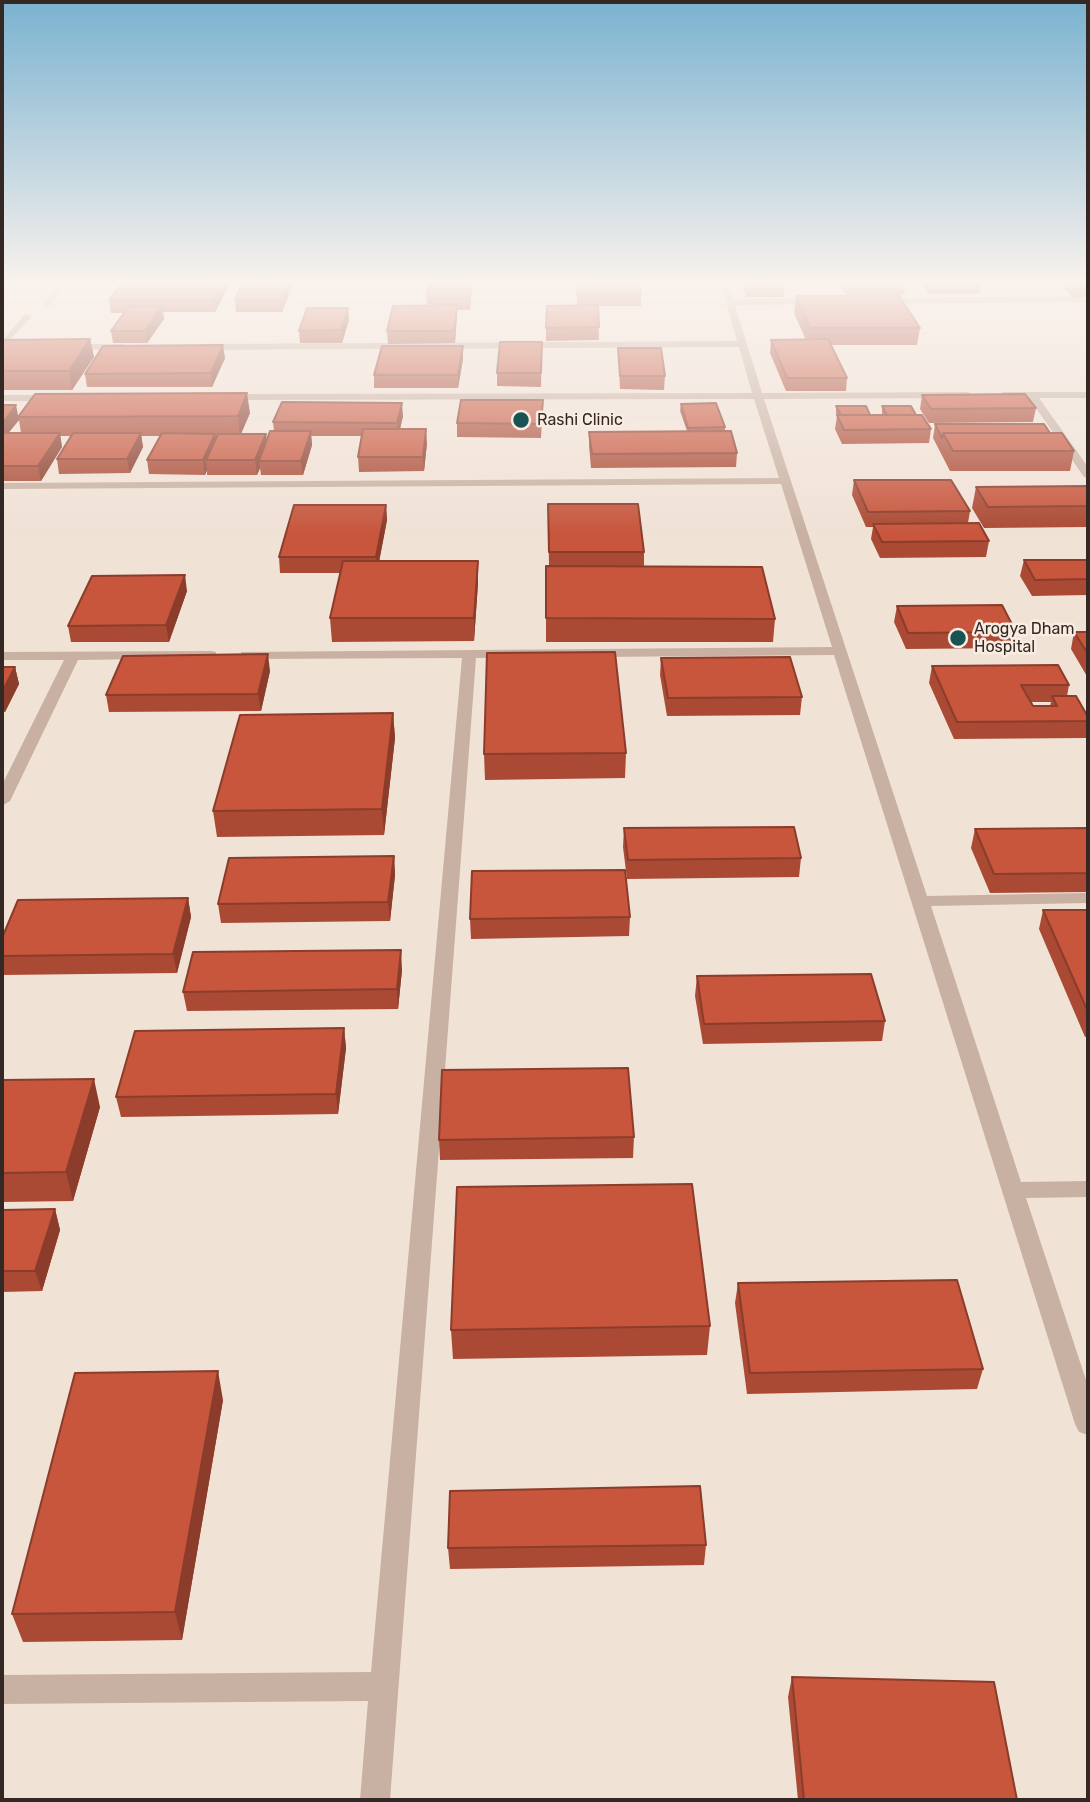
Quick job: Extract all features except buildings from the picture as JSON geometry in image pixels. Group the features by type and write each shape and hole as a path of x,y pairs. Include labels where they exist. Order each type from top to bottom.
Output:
{"street":[{"path":"749,365 1088,1424"},
{"path":"212,397 757,393 977,395"},
{"path":"990,395 1088,395"},
{"path":"1031,396 1088,475"},
{"path":"2,398 72,398"},
{"path":"2,486 786,481"},
{"path":"2,656 841,651"},
{"path":"375,1800 469,653"},
{"path":"2,801 73,656"},
{"path":"921,901 1088,898"},
{"path":"1013,1190 1088,1189"},
{"path":"2,1690 384,1686"}],"place":[{"name":"Rashi Clinic","path":"521,420"},
{"name":"Arogya Dham Hospital","path":"958,638"}]}
